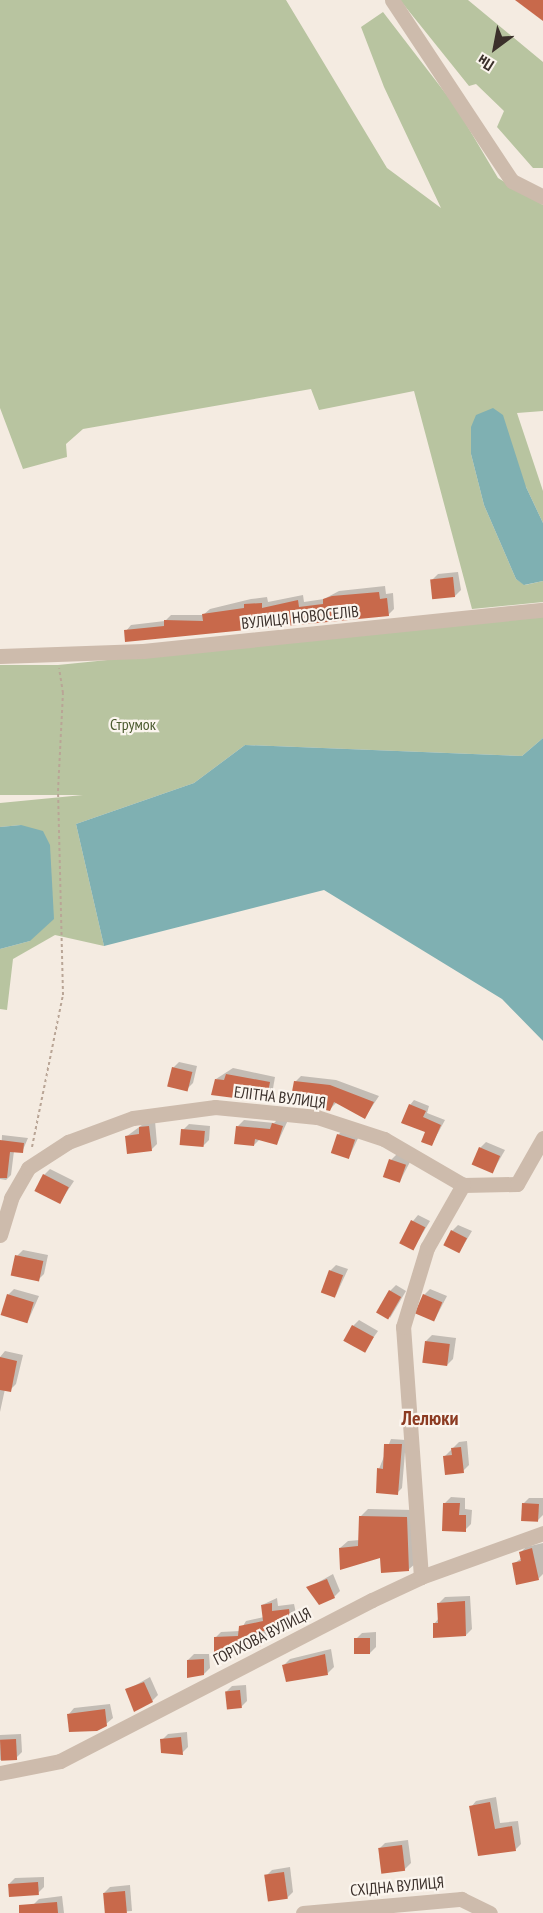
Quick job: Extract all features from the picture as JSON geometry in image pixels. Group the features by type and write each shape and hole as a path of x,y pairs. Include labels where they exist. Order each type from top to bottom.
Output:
{"street":[{"path":"392,0 512,182 543,197"},
{"name":"ВУЛИЦЯ НОВОСЕЛІВ","path":"0,656 60,657 543,610"},
{"name":"ЕЛІТНА ВУЛИЦЯ","path":"0,1235 5,1197 28,1168 68,1142 133,1118 215,1107 317,1117 384,1139 463,1185"},
{"path":"421,1577 403,1327 427,1248 463,1185 517,1184 543,1138"},
{"name":"ГОРІХОВА ВУЛИЦЯ","path":"0,1773 60,1761 421,1577 543,1533"},
{"name":"СХІДНА ВУЛИЦЯ","path":"303,1913 461,1899 490,1913"}],"path":[{"path":"28,1168 63,995 58,791 63,693 60,657"}],"green space":[{"path":"0,0 286,0 387,168 441,208 384,87 361,27 383,12 456,107 498,178 543,205 543,411 517,413 543,491 543,523 526,487 471,454 484,505 516,579 525,585 543,581 543,602 472,609 414,391 319,410 311,389 83,429 66,444 67,457 23,469 0,408"},
{"path":"400,0 468,0 543,62 543,168 533,168 497,127 504,111 476,84 469,86"},
{"name":"Струмок","path":"543,616 543,738 522,756 245,745 194,783 76,824 104,946 55,935 13,959 7,1010 0,1009 0,949 30,941 21,825 0,827 0,803 83,795 0,795 0,665 58,665"}],"water":[{"path":"493,408 503,415 526,487 543,523 543,581 524,585 516,579 484,505 471,454 471,427 476,415"},
{"path":"543,738 543,1041 502,999 324,890 104,946 76,824 194,783 245,745 522,756"},
{"path":"21,825 43,831 50,845 54,919 30,941 0,949 0,827"}],"building":[{"path":"515,0 543,0 543,21"},
{"path":"453,577 455,597 432,599 430,579"},
{"path":"379,592 380,599 387,598 389,616 125,642 124,630 164,626 164,620 203,621 202,614 244,608 244,604 262,603 262,608 298,600 299,607 323,604 323,599 332,596"},
{"path":"172,1067 192,1072 188,1091 167,1086"},
{"path":"226,1074 270,1082 266,1102 211,1095 215,1079 224,1080"},
{"path":"294,1081 330,1085 374,1102 365,1119 334,1102 330,1111 290,1102"},
{"path":"409,1104 426,1111 423,1117 441,1125 432,1146 421,1142 425,1132 401,1123"},
{"path":"272,1123 283,1126 277,1145 255,1139 254,1146 234,1144 236,1126 270,1129"},
{"path":"149,1126 152,1151 127,1154 125,1136 139,1134 139,1127"},
{"path":"181,1129 205,1131 204,1147 180,1145"},
{"path":"337,1134 355,1140 349,1159 331,1153"},
{"path":"0,1140 24,1143 23,1153 10,1152 7,1178 0,1178"},
{"path":"479,1147 500,1156 493,1173 472,1164"},
{"path":"389,1159 406,1165 400,1183 383,1177"},
{"path":"43,1174 69,1187 60,1204 34,1191"},
{"path":"411,1220 425,1227 413,1250 399,1243"},
{"path":"451,1230 467,1238 459,1253 443,1245"},
{"path":"15,1255 43,1261 39,1282 11,1276"},
{"path":"329,1270 343,1275 335,1298 321,1293"},
{"path":"389,1290 401,1297 388,1320 376,1313"},
{"path":"7,1294 34,1302 27,1323 1,1315"},
{"path":"423,1294 442,1302 434,1322 415,1313"},
{"path":"352,1325 374,1337 365,1353 343,1341"},
{"path":"425,1341 450,1344 447,1366 422,1363"},
{"path":"0,1357 17,1361 11,1392 0,1390"},
{"path":"384,1444 402,1444 398,1495 376,1493 377,1468 383,1469"},
{"path":"461,1447 464,1473 445,1475 443,1456 452,1455 451,1448"},
{"path":"443,1503 460,1503 459,1515 466,1515 466,1532 442,1531"},
{"path":"522,1503 539,1504 538,1522 521,1521"},
{"path":"359,1516 407,1517 409,1571 381,1573 380,1558 340,1570 339,1548 358,1546"},
{"path":"532,1548 539,1580 516,1585 512,1563 521,1561 519,1552"},
{"path":"327,1579 335,1598 319,1605 306,1587"},
{"path":"465,1601 466,1636 433,1638 433,1623 438,1623 437,1603"},
{"path":"272,1603 272,1611 289,1609 291,1625 260,1632 261,1646 214,1654 214,1637 238,1636 239,1626 263,1621 261,1605"},
{"path":"354,1638 370,1638 370,1654 354,1654"},
{"path":"325,1654 328,1675 286,1682 282,1665"},
{"path":"204,1659 204,1675 187,1678 187,1660"},
{"path":"144,1682 153,1702 134,1712 125,1689"},
{"path":"240,1690 242,1708 227,1709 225,1692"},
{"path":"105,1709 107,1726 97,1731 69,1732 67,1714"},
{"path":"181,1737 183,1755 161,1753 160,1739"},
{"path":"16,1739 17,1760 1,1761 0,1740"},
{"path":"490,1802 495,1829 512,1826 516,1851 478,1856 469,1806"},
{"path":"402,1845 405,1871 381,1874 378,1848"},
{"path":"284,1872 288,1899 268,1902 264,1875"},
{"path":"38,1882 39,1895 9,1897 8,1884"},
{"path":"125,1891 127,1913 105,1913 103,1893"},
{"path":"57,1902 58,1913 19,1913 19,1905"}],"district":[{"name":"Лелюки","path":"430,1418"}]}
